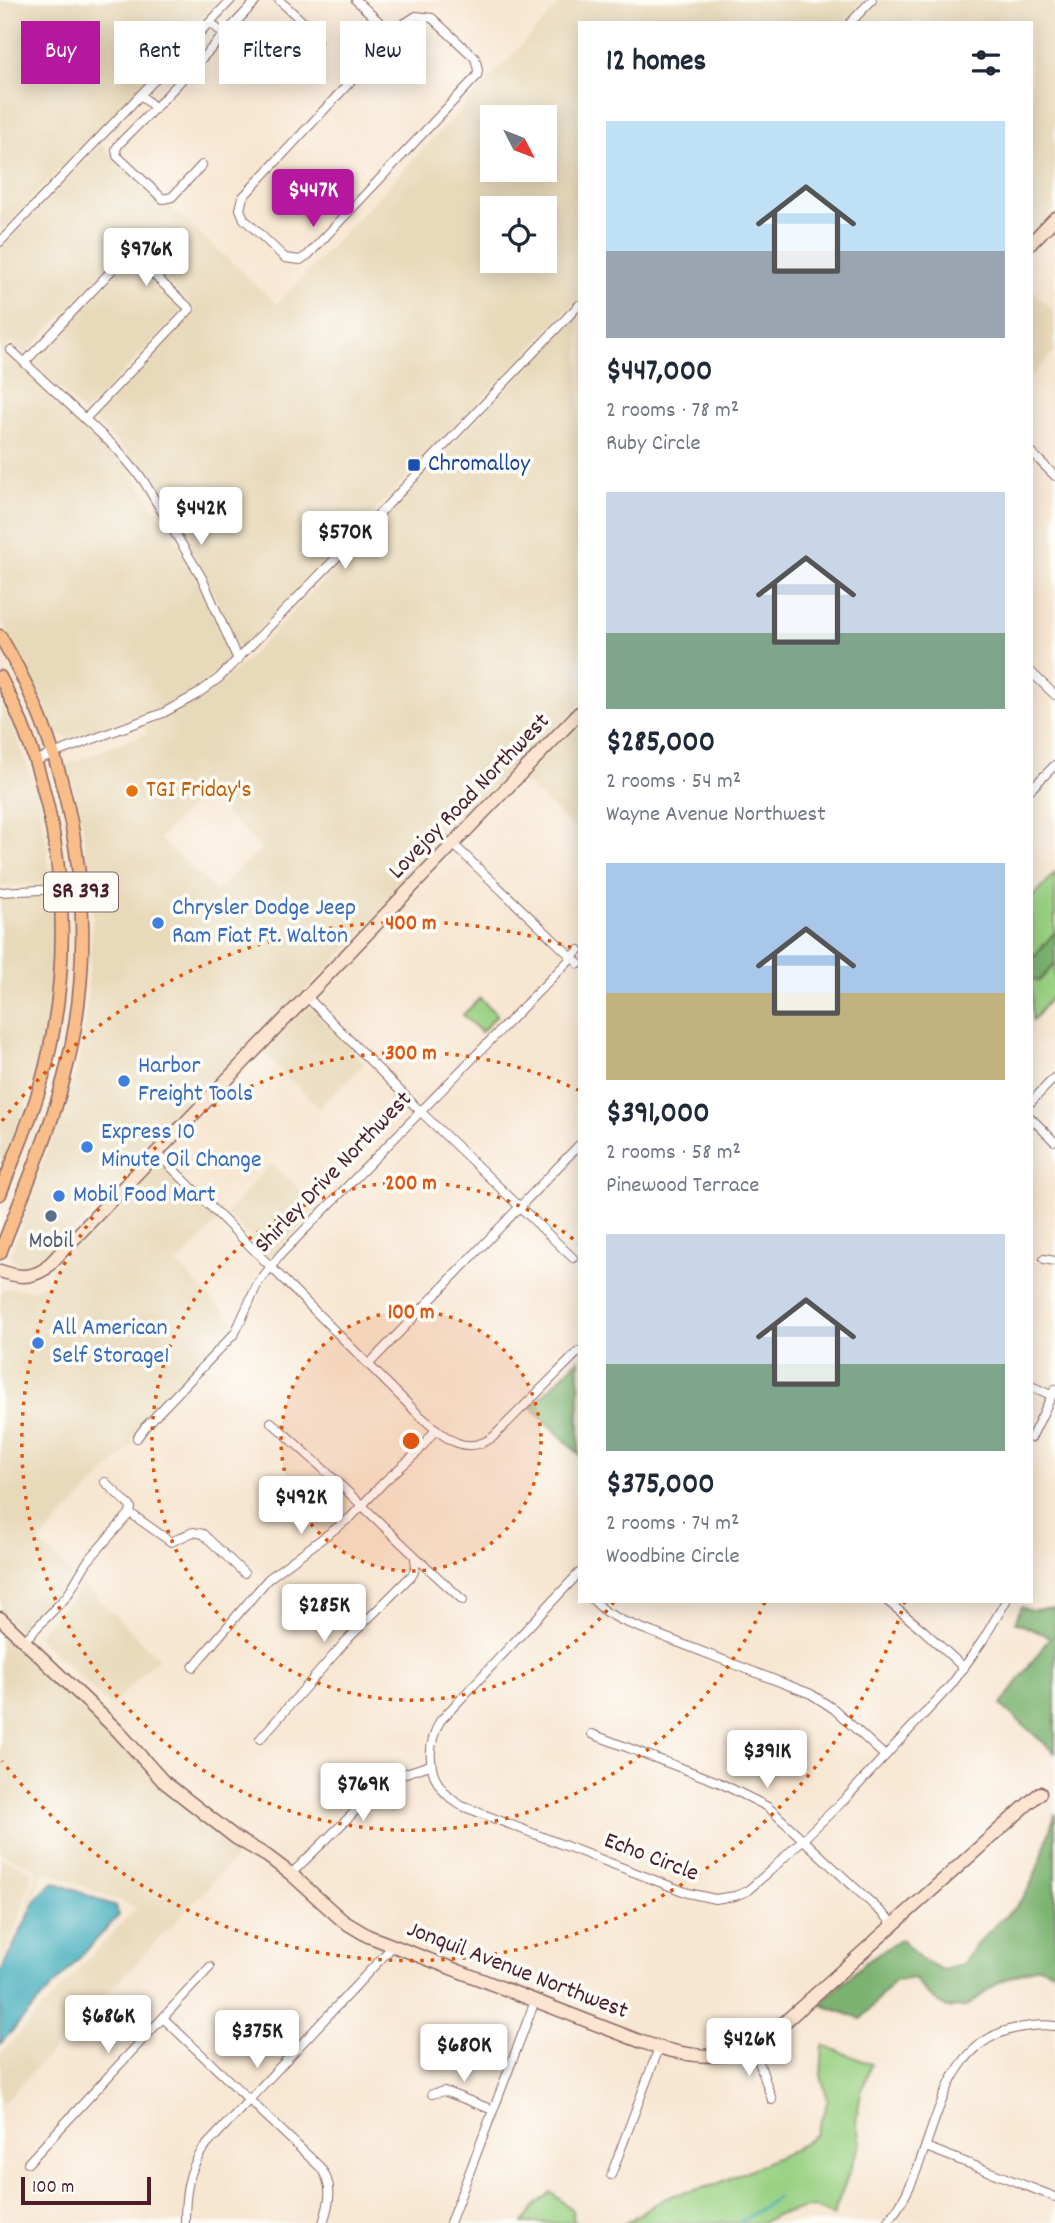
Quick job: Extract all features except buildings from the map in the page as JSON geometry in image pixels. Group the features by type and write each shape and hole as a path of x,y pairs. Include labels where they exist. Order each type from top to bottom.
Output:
{"main road":[{"name":"SR 393","path":"0,636 36,708 53,755 72,829 81,888 83,943 80,995 64,1077 43,1144 0,1253"},
{"name":"SR 393","path":"0,677 23,728 51,824 60,889 62,952 51,1043 35,1102 0,1194"},
{"path":"51,1043 71,1047"}],"street":[{"path":"0,242 230,0"},
{"path":"237,21 257,0"},
{"path":"279,0 302,21"},
{"path":"356,0 378,21"},
{"path":"852,21 872,0"},
{"path":"429,16 475,58 477,76 308,256 300,260 285,258 244,219 240,209 243,197 394,36 411,18 429,16"},
{"path":"210,22 219,30"},
{"path":"202,164 172,197 163,199 117,156 116,149 219,40"},
{"path":"141,94 155,108"},
{"path":"1033,241 1054,219"},
{"path":"85,419 190,309 121,245"},
{"path":"25,362 129,252"},
{"path":"34,761 140,723 180,705 209,685 238,660 578,306"},
{"path":"11,350 126,458 143,480 188,553 215,605 238,660"},
{"path":"1033,454 1055,476"},
{"path":"1033,674 1055,695"},
{"name":"Lovejoy Road Northwest","path":"0,1271 24,1277 33,1276 45,1269 578,714"},
{"path":"1033,787 1055,765"},
{"path":"453,844 578,963"},
{"path":"0,892 81,888"},
{"name":"Shirley Drive Northwest","path":"137,1438 235,1333 258,1283 271,1265 578,951"},
{"path":"307,997 420,1111 573,1258"},
{"path":"1033,1100 1055,1077"},
{"path":"1033,1120 1054,1141"},
{"path":"370,1363 578,1146"},
{"path":"157,1153 436,1429 463,1446 480,1445 502,1429 578,1352"},
{"path":"1044,1259 1055,1261"},
{"path":"1033,1387 1053,1392 1033,1434"},
{"path":"271,1422 463,1600"},
{"path":"193,1667 268,1578 351,1517 385,1481 418,1452 436,1429"},
{"path":"24,1641 67,1596 87,1562 130,1513 131,1507 105,1482"},
{"path":"130,1513 171,1542 193,1532 203,1534 244,1573"},
{"path":"260,1739 347,1640 412,1574 416,1565 413,1556"},
{"path":"291,1874 369,1796 388,1782 430,1765 433,1737 440,1721 578,1574"},
{"path":"572,1580 578,1586"},
{"path":"596,1603 606,1612 624,1621 811,1694 834,1709 885,1756"},
{"path":"890,1603 964,1668"},
{"name":"Echo Circle","path":"430,1765 439,1786 462,1806 704,1898 735,1896 747,1891 804,1839 885,1756 964,1668 1005,1603"},
{"name":"Jonquil Avenue Northwest","path":"0,1618 118,1731 163,1781 236,1838 291,1874 343,1921 368,1936 393,1946 676,2053 702,2056 754,2047 776,2031 1041,1793"},
{"path":"592,1734 749,1796 768,1807 894,1924"},
{"path":"186,2223 187,2185 198,2156 393,1946"},
{"path":"28,2163 210,1967"},
{"path":"450,2223 535,2001"},
{"path":"163,2018 326,2174 330,2191 323,2223"},
{"path":"886,2223 902,2203 950,2082 971,2053 1007,2030 1027,2026 1055,2026"},
{"path":"754,2047 772,2100"},
{"path":"611,2175 659,2048"},
{"path":"432,2094 444,2091 493,2110"},
{"path":"926,2147 1055,2197"}],"shaded area":[{"path":"0,0 221,0 201,21 114,21 114,84 141,84 0,232"},
{"path":"564,0 865,0 845,21 578,21 578,299 239,652 206,576 147,478 134,460 92,419 196,310 120,239 115,245 122,252 24,356 11,343 5,349 127,466 180,547 233,658 194,691 161,709 140,718 139,716 71,737 60,736 27,666 0,619 0,250 124,119 101,145 156,200 166,203 277,304"},
{"path":"879,0 1055,0 1055,210 1033,234 1033,21 859,21"},
{"path":"130,259 183,309 84,413 32,363"},
{"path":"1033,292 1055,312 1055,351 1033,375"},
{"path":"578,313 578,707 43,1264 30,1269 20,1266 10,1255 76,1072 85,1026 93,915 84,834 68,764 147,733 144,727 199,699 244,663","holes":["204,794 262,849 215,891 159,838"]},
{"path":"0,694 37,791 47,843 50,884 0,887"},
{"path":"578,721 578,832 522,780"},
{"path":"50,894 54,911 54,968 50,1010 32,1088 0,1176 0,897"},
{"path":"307,1004 365,1063 319,1108 261,1051"},
{"path":"157,1160 219,1220 177,1264 235,1322 224,1339 141,1423 131,1439 135,1442 39,1542 74,1576 64,1592 23,1634 0,1612 0,1291 10,1288 32,1291 47,1282 54,1274 50,1270"},
{"path":"272,1163 318,1207 270,1258 225,1214"},
{"path":"82,1583 158,1658 111,1706 40,1640 40,1631 71,1599"},
{"path":"0,1625 245,1848 0,2106 0,2054 136,1908 44,1871 25,1914 37,1872 34,1867 0,1853"},
{"path":"0,1857 33,1871 14,1934 0,1965"}],"green space":[{"path":"1055,873 1055,932 1033,958 1033,897"},
{"path":"1055,932 1055,964 1039,981 1033,980 1033,958"},
{"path":"1055,964 1055,993 1033,1020 1033,980 1039,981"},
{"path":"480,998 497,1015 481,1032 463,1015"},
{"path":"578,1360 578,1453 531,1407"},
{"path":"1021,1607 1031,1610 1055,1608 1055,1753 1001,1705 1050,1637 1015,1622"},
{"path":"1055,1814 1055,1972 1038,1966 999,1982 966,2007 947,2008 928,1995 914,1978 894,1981 861,2019 820,2004 862,1965 901,1939 922,1960 943,1970 963,1964 982,1938 1014,1908 1026,1892"},
{"path":"823,2045 871,2064 861,2093 856,2121 860,2143 833,2216 813,2207 776,2215 762,2223 626,2223 666,2197 715,2185 792,2151 816,2134 828,2100 821,2076"},
{"path":"551,2192 572,2210 574,2222 577,2223 523,2223 535,2206"}],"water":[{"path":"54,1882 115,1906 119,1915 0,2044 0,1973 38,1896"}],"waterway":[{"path":"739,2223 777,2198"}],"place":[{"name":"Chromalloy","path":"414,465"},
{"name":"TGI Friday's","path":"132,791"},
{"name":"Chrysler Dodge Jeep Ram Fiat Ft. Walton","path":"158,923"},
{"name":"Harbor Freight Tools","path":"124,1081"},
{"name":"Express 10 Minute Oil Change","path":"87,1147"},
{"name":"Mobil Food Mart","path":"59,1196"},
{"name":"Mobil","path":"51,1216"},
{"name":"All American Self Storage1","path":"38,1343"}]}
